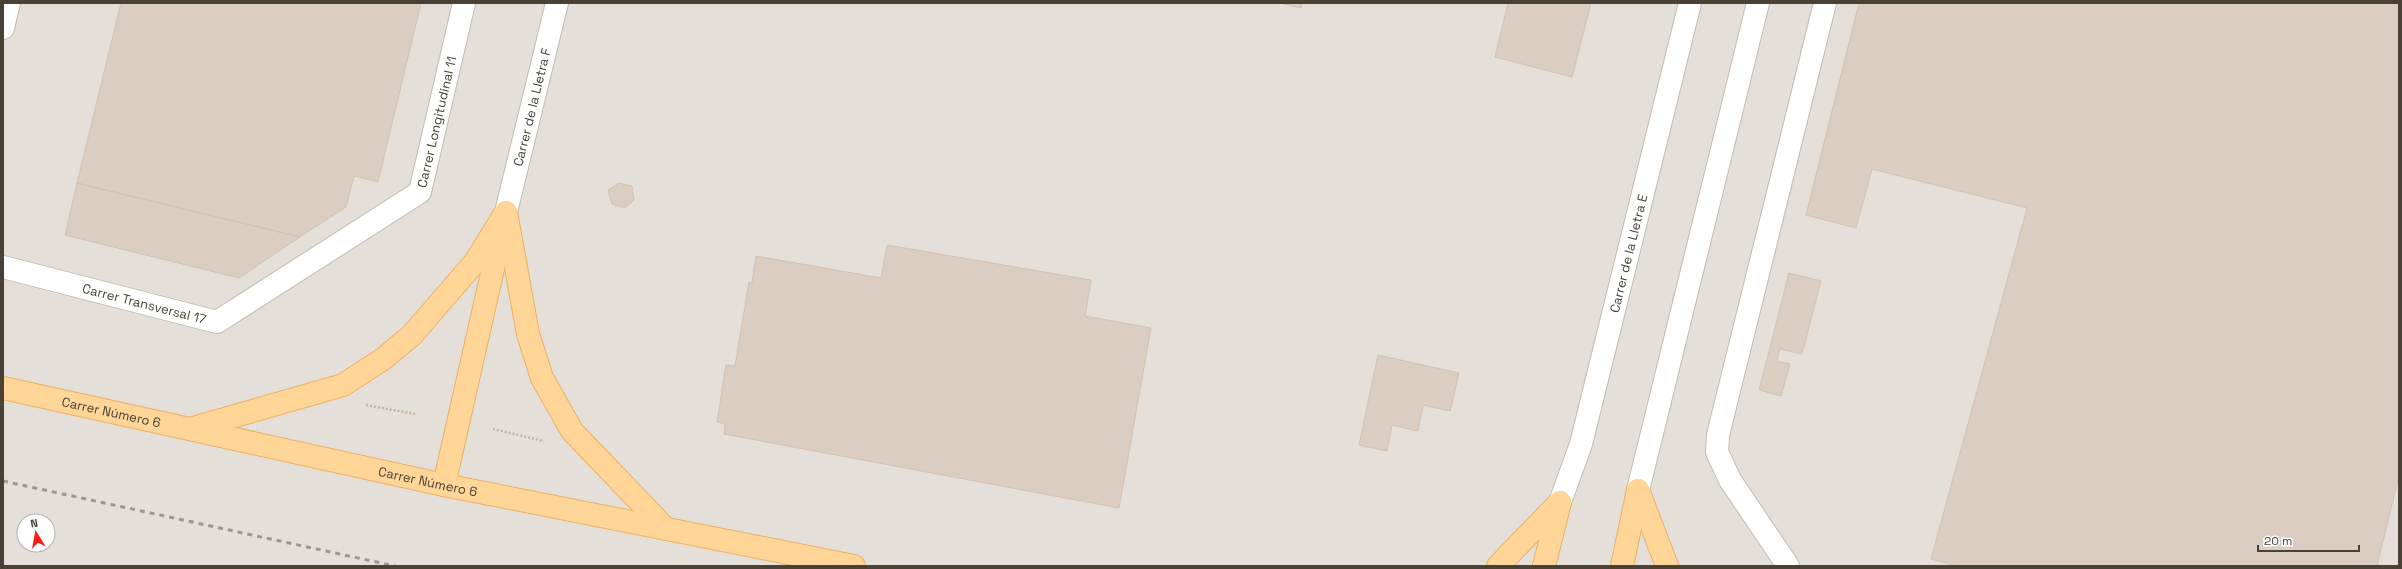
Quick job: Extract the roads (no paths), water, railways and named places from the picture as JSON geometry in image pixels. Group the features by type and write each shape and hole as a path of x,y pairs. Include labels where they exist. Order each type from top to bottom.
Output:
{"main road":[{"path":"189,429 343,385 383,359 412,335 475,262 506,212"},
{"path":"444,485 506,212"},
{"path":"506,212 528,334 542,378 572,431 666,529"},
{"name":"Carrer Número 6","path":"3,388 444,485 854,566"},
{"path":"1622,566 1638,490"},
{"path":"1638,490 1667,566"},
{"path":"1498,566 1560,502"},
{"path":"1544,566 1560,502"}],"street":[{"path":"3,28 9,3"},
{"name":"Carrer Longitudinal 11","path":"337,244 420,192 464,3"},
{"name":"Carrer de la Lletra F","path":"506,212 557,3"},
{"name":"Carrer de la Lletra E","path":"1560,502 1581,444 1690,3"},
{"path":"1638,490 1758,3"},
{"path":"1788,566 1730,480 1717,452 1718,435 1825,3"},
{"name":"Carrer Transversal 17","path":"3,267 217,322 337,244"}],"railway":[{"path":"3,481 395,566"}]}
